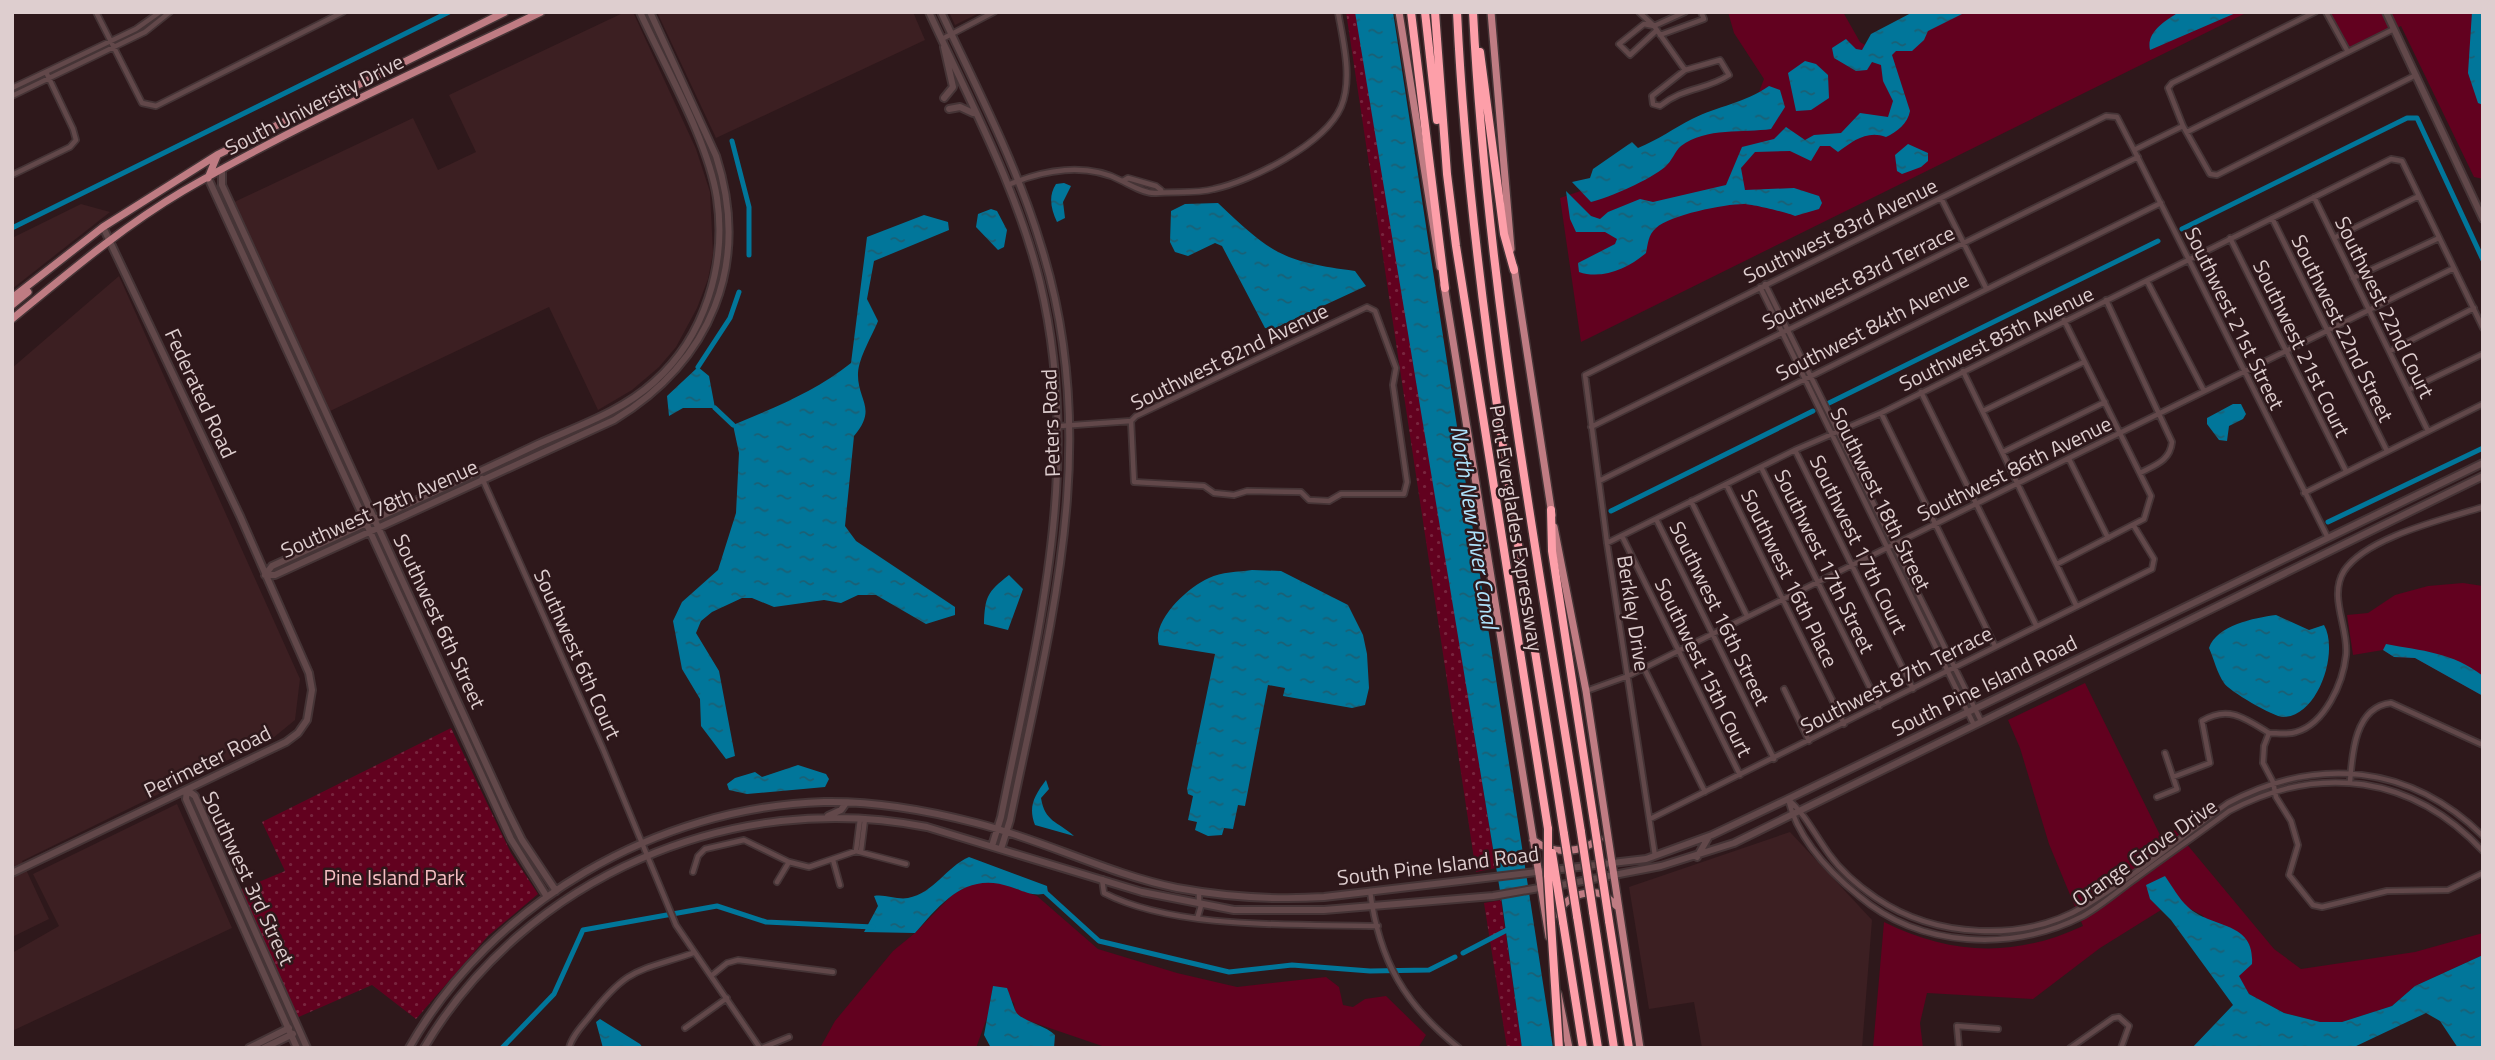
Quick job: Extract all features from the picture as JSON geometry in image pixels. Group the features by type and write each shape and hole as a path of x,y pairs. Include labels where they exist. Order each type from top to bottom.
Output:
{"highway":[{"path":"1411,12 1445,288"},
{"path":"1425,12 1433,91 1447,174"},
{"name":"Port Everglades Expressway","path":"1435,12 1447,174 1476,383 1583,1048"},
{"path":"1457,12 1462,132 1474,239 1598,1048"},
{"path":"1474,12 1504,234 1514,270"},
{"name":"Port Everglades Expressway","path":"1474,12 1485,189 1497,296 1614,1048"},
{"path":"1551,510 1552,551 1629,1048"},
{"path":"1548,829 1548,876 1559,1048"}],"main road":[{"name":"South University Drive","path":"36,279 103,227 217,155 505,12"},
{"name":"South University Drive","path":"12,319 110,241 222,169 303,126 541,12"},
{"name":"Southwest 78th Avenue","path":"265,575 272,566 606,414 643,391 673,361 701,316 718,264 721,228 714,183 699,142 639,12"},
{"name":"Southwest 78th Avenue","path":"265,575 275,575 622,415 649,396 687,357 709,320 728,261 730,228 716,156 650,12"},
{"name":"Peters Road","path":"929,12 1008,185 1042,293 1055,365 1060,426 1057,508 1051,555 992,846"},
{"name":"Peters Road","path":"941,12 1018,180 1042,248 1062,329 1071,425 1063,560 1001,849"},
{"path":"1399,12 1435,250 1445,288 1532,840 1569,1048"},
{"path":"1491,12 1497,106 1514,270 1551,510 1586,691 1640,1048"},
{"path":"2386,12 2483,219"},
{"path":"942,42 943,55 953,87 944,98"},
{"path":"949,109 960,107 975,114"},
{"path":"208,178 217,155"},
{"name":"Southwest 6th Street","path":"222,169 222,185 506,807 522,839 556,891"},
{"name":"Southwest 6th Street","path":"208,178 511,839 547,897"},
{"name":"Federated Road","path":"103,227 265,575"},
{"path":"12,298 36,279"},
{"path":"12,305 31,289 36,279"},
{"path":"594,429 606,414"},
{"path":"585,433 595,419"},
{"name":"South Pine Island Road","path":"409,1048 440,1001 486,948 547,897 585,871 740,813 783,805 846,803 897,806 997,829 1149,880 1199,891 1286,900 1490,877 1528,870 1611,864 1655,856 1712,835 1788,799 2483,463"},
{"name":"South Pine Island Road","path":"424,1048 450,1009 496,956 531,924 644,849 745,825 819,818 862,819 927,827 1142,892 1234,910 1287,912 1531,890 1614,876 1697,857 1792,815 2483,476"},
{"name":"Perimeter Road","path":"12,873 286,743 298,733 307,720 312,690 309,673 265,575"},
{"name":"Southwest 3rd Street","path":"187,790 195,796 307,1048"},
{"name":"Southwest 3rd Street","path":"187,790 186,799 297,1048"},
{"path":"819,818 834,815 846,803"},
{"path":"1532,840 1550,850 1568,851 1602,837 1605,824"},
{"path":"1697,857 1703,841 1712,835"},
{"path":"209,850 219,849"},
{"path":"1547,925 1563,903 1576,895 1603,894 1618,908"},
{"path":"440,1001 450,1009"},
{"path":"264,1048 298,1027"},
{"path":"249,1048 290,1032"}],"street":[{"path":"96,12 142,103 148,106 156,106 344,12"},
{"path":"12,96 110,40 146,24 160,12"},
{"path":"12,89 151,29 170,12"},
{"path":"942,42 951,34 995,12"},
{"path":"1008,185 1018,180 1068,169 1123,181 1128,178 1161,190 1191,192 1236,182 1306,147 1339,111 1345,87 1346,61 1338,12"},
{"path":"1639,12 1657,30 1685,70"},
{"path":"1685,12 1657,30 1630,55 1619,44 1644,24 1657,30 1704,19 1701,12"},
{"path":"2315,12 2172,83 2168,88 2183,126 2210,174 2217,175 2416,75"},
{"path":"2326,12 2348,52"},
{"path":"2187,132 2394,29"},
{"path":"1720,60 1728,75 1720,81 1674,95 1660,106 1653,104 1652,96 1685,70 1720,60"},
{"path":"12,174 70,146 76,140 74,129 47,75"},
{"name":"Southwest 21st Street","path":"2111,116 2117,117 2134,149 2328,538"},
{"name":"Southwest 83rd Avenue","path":"1585,375 2111,116"},
{"path":"2134,149 2183,126"},
{"name":"Southwest 83rd Terrace","path":"1591,427 2138,157"},
{"name":"Southwest 85th Avenue","path":"1607,543 1834,431 1881,413 2391,159 2402,161 2419,196"},
{"path":"2334,238 2419,196 2483,328"},
{"name":"Southwest 22nd Court","path":"2314,197 2428,431"},
{"path":"1941,198 1986,288"},
{"name":"Southwest 84th Avenue","path":"1599,481 2161,203"},
{"name":"Southwest 22nd Street","path":"2272,218 2387,451"},
{"path":"2353,278 2439,237"},
{"name":"Southwest 21st Court","path":"2230,238 2346,471"},
{"name":"Southwest 86th Avenue","path":"1586,691 1628,676 1678,652 2454,268"},
{"path":"2147,281 2204,391"},
{"name":"Southwest 18th Street","path":"1763,286 1948,671 1981,721"},
{"path":"2106,300 2172,442 2170,454 2140,473"},
{"name":"Southwest 82nd Avenue","path":"1060,426 1132,421 1136,416 1367,307 1375,311 1396,368 1393,385 1407,482 1404,494 1341,494 1329,501 1319,501 1309,500 1301,492 1247,491 1234,495 1214,493 1204,486 1134,482 1132,421"},
{"path":"2390,351 2473,309"},
{"path":"2057,564 2144,519 2150,508 2151,496 2064,320"},
{"path":"2408,390 2483,354"},
{"path":"1983,411 2084,362"},
{"path":"1964,371 2076,605"},
{"name":"Berkley Drive","path":"1585,375 1607,543 1655,856"},
{"path":"1921,392 2036,625"},
{"path":"2003,452 2105,402"},
{"path":"2304,493 2483,404"},
{"path":"1881,413 1996,646"},
{"name":"Southwest 18th Street","path":"1834,431 1894,544 1954,667 1972,710 1974,725"},
{"name":"Southwest 17th Court","path":"1795,450 1913,689"},
{"path":"2068,459 2108,538"},
{"name":"Southwest 17th Street","path":"1761,467 1879,706"},
{"name":"Southwest 6th Court","path":"480,472 677,925 693,953 761,1048"},
{"name":"Southwest 16th Place","path":"1726,484 1844,724"},
{"path":"1691,501 1747,616"},
{"path":"2173,777 2210,763 2211,754 2202,721 2215,713 2232,712 2269,733 2295,733 2315,722 2330,703 2346,655 2337,586 2344,570 2389,538 2483,507"},
{"name":"Southwest 16th Street","path":"1656,519 1774,759"},
{"name":"Southwest 87th Terrace","path":"1650,819 1844,724 2155,564 2134,526"},
{"name":"Southwest 15th Court","path":"1622,536 1740,775"},
{"path":"1644,668 1705,792"},
{"path":"1784,689 1810,741"},
{"path":"2350,782 2354,738 2376,707 2391,703 2483,745"},
{"path":"2269,733 2264,746 2263,762 2281,807 2291,821 2298,845 2289,875 2313,905 2322,907 2386,891 2448,890 2483,873"},
{"path":"2157,797 2177,789 2165,753"},
{"name":"Orange Grove Drive","path":"1788,799 1801,810 1830,856 1875,897 1905,915 1943,927 1975,931 2001,930 2048,921 2084,906 2228,803 2273,782 2297,775 2351,772 2399,782 2455,811 2483,836"},
{"name":"Orange Grove Drive","path":"1788,799 1792,815 1822,862 1869,905 1899,923 1939,936 1972,940 2027,936 2085,915 2229,811 2296,784 2350,782 2394,791 2449,819 2483,851"},
{"path":"858,851 862,819"},
{"path":"693,872 698,856 705,849 744,839 789,862 809,867 858,851 906,864"},
{"path":"833,860 840,885"},
{"path":"777,882 789,862"},
{"path":"1102,878 1104,893 1120,901 1197,917 1252,923 1378,926"},
{"path":"1197,917 1199,891"},
{"path":"1370,891 1371,905 1396,980 1428,1023 1460,1048"},
{"path":"569,1048 588,1018 613,987 627,975 693,953"},
{"path":"711,976 727,962 738,960 833,972"},
{"path":"685,1028 727,998"},
{"path":"2070,1048 2113,1018 2119,1017 2129,1026 2121,1048"},
{"path":"1959,1048 1957,1026 1998,1029"},
{"path":"761,1048 789,1037"}],"shaded area":[{"path":"625,12 633,12 696,149 710,192 713,253 708,279 697,308 676,347 659,367 632,390 598,410 549,307 328,412 230,204 413,118 438,170 476,152 449,95"},
{"path":"657,12 913,12 925,40 716,138"},
{"path":"949,12 981,12 955,25"},
{"path":"81,204 110,212 12,289 12,238"},
{"path":"119,276 300,679 295,720 273,738 22,861 49,919 12,937 12,368"},
{"path":"177,804 232,928 12,1031 12,953 59,926 33,874"},
{"path":"1790,832 1872,920 1862,1048 1702,1048 1694,1002 1649,1009 1629,887"}],"green space":[{"path":"1346,12 1355,12 1361,32 1496,868 1476,872"},
{"path":"1728,12 1843,12 1860,42 1874,50 1939,12 2248,12 1581,342 1560,198 1592,187 1755,102 1764,79 1734,33"},
{"path":"2328,12 2483,12 2483,179 2474,177 2401,26 2346,51"},
{"path":"2463,583 2483,586 2483,696 2415,658 2394,657 2383,650 2353,655 2347,615 2368,613 2395,595 2428,586"},
{"path":"2085,683 2162,839 2175,830 2274,949 2301,969 2415,952 2483,933 2483,955 2415,986 2392,1006 2342,1022 2320,1022 2284,1013 2249,994 2238,976 2246,967 2202,915 2188,908 2150,899 2161,910 2100,948 2033,999 1927,993 1920,1023 1923,1048 1873,1048 1884,922 1934,941 1983,948 2032,944 2083,926 2049,844 2020,748 2008,720"},
{"name":"Pine Island Park","path":"451,728 511,853 538,894 488,936 416,1019 372,985 294,1019 237,891 285,871 262,822"},
{"path":"976,881 1000,883 1037,896 1098,949 1177,973 1237,987 1326,977 1339,987 1343,1005 1353,1007 1365,999 1386,996 1426,1035 1418,1048 1108,1048 1023,1019 1015,1012 1014,1003 993,986 988,1015 976,1048 820,1048 835,1021 893,951 952,895"},
{"path":"1501,900 1522,1048 1507,1048 1484,903"}],"water":[{"path":"1355,12 1393,12 1553,1048 1522,1048 1502,903"},
{"path":"1913,12 1966,12 1928,31 1924,40 1912,51 1896,51 1892,55 1910,111 1901,127 1886,137 1873,135 1860,138 1838,152 1830,146 1820,146 1811,161 1790,151 1755,152 1741,168 1745,190 1794,188 1819,196 1822,203 1819,209 1795,216 1744,204 1698,211 1656,228 1650,237 1646,253 1623,268 1597,275 1579,272 1578,263 1615,244 1617,239 1605,232 1576,232 1570,219 1566,191 1591,216 1600,219 1608,212 1640,199 1653,202 1726,185 1742,147 1774,139 1786,127 1805,140 1814,135 1841,133 1860,113 1888,117 1893,101 1883,81 1881,65 1872,62 1867,70 1856,71 1834,58 1832,48 1846,39 1856,49 1862,50 1871,34"},
{"path":"2179,12 2238,12 2150,50 2154,32"},
{"path":"2472,12 2483,12 2483,105 2478,103 2468,73"},
{"path":"1805,61 1816,64 1828,75 1829,98 1811,110 1796,111 1788,73"},
{"path":"1769,86 1780,90 1785,107 1771,129 1713,133 1691,140 1681,146 1659,172 1630,188 1591,202 1572,182 1590,178 1593,169 1632,142 1638,148 1692,119"},
{"path":"1908,144 1928,153 1928,161 1921,167 1902,174 1897,171 1895,155"},
{"path":"1056,184 1071,186 1063,202 1065,218 1057,222 1051,198"},
{"path":"1218,203 1252,234 1279,252 1293,259 1355,271 1366,286 1273,329 1265,328 1222,246 1215,243 1188,256 1175,252 1170,242 1171,211 1185,204"},
{"path":"991,209 997,211 1007,230 1004,247 998,250 976,227 978,214"},
{"path":"924,215 948,222 949,230 874,261 867,299 878,321 863,353 858,373 866,411 865,418 854,436 845,526 856,541 955,607 955,615 926,624 876,595 858,595 841,603 824,600 774,607 752,598 742,598 712,612 701,621 696,633 719,671 735,756 726,759 701,726 700,699 682,669 673,621 682,602 718,570 736,513 739,453 733,425 809,390 851,363 867,237"},
{"path":"698,367 709,376 715,408 683,408 669,416 667,396"},
{"path":"2233,404 2241,404 2246,414 2243,419 2229,426 2227,441 2219,440 2207,424 2207,418"},
{"path":"1281,571 1348,605 1363,635 1369,688 1365,705 1352,708 1283,696 1285,688 1268,685 1245,806 1238,805 1233,829 1224,828 1222,835 1208,836 1195,830 1197,822 1188,820 1193,796 1188,794 1187,789 1215,654 1159,645 1158,636 1160,626 1173,606 1200,582 1224,573"},
{"path":"1009,575 1023,589 1008,630 984,624 989,596"},
{"path":"2276,615 2309,630 2324,625 2328,636 2327,665 2316,694 2296,714 2284,717 2262,709 2228,687 2219,675 2209,648 2213,640 2228,628"},
{"path":"2386,644 2436,654 2460,662 2483,676 2483,696 2415,658 2394,657 2383,650"},
{"path":"798,765 826,774 829,779 825,787 747,794 729,790 727,784 735,778 755,772 762,777"},
{"path":"1046,780 1049,789 1041,798 1045,812 1074,836 1035,825 1033,802"},
{"path":"969,857 1047,886 1048,893 1034,894 995,883 981,883 957,892 935,910 915,933 864,932 878,906 874,896 908,898 917,895"},
{"path":"2165,876 2188,907 2197,914 2239,932 2246,940 2251,950 2252,964 2239,976 2249,994 2284,1013 2320,1022 2342,1022 2392,1006 2415,986 2483,955 2483,1048 2458,1048 2440,1021 2426,1013 2352,1048 2192,1048 2233,1005 2171,920 2150,899 2146,885"},
{"path":"993,986 1007,988 1017,1014 1055,1035 1054,1048 991,1048 984,1035"},
{"path":"600,1019 643,1048 603,1048 596,1022"}],"waterway":[{"path":"12,228 449,12"},
{"path":"2182,229 2407,118 2417,118 2483,260"},
{"path":"732,141 749,207 749,255"},
{"path":"1829,403 2158,241"},
{"path":"698,367 730,318 739,292"},
{"path":"715,408 733,425"},
{"path":"1611,511 1813,411"},
{"path":"2328,522 2483,448"},
{"path":"1044,891 1099,941 1229,972 1292,965 1370,971 1429,970 1455,957"},
{"path":"502,1048 554,994 583,930 717,906 766,922 873,927"},
{"path":"1463,953 1507,930"}],"water label":[{"name":"North New River Canal","path":"1475,527"}]}
